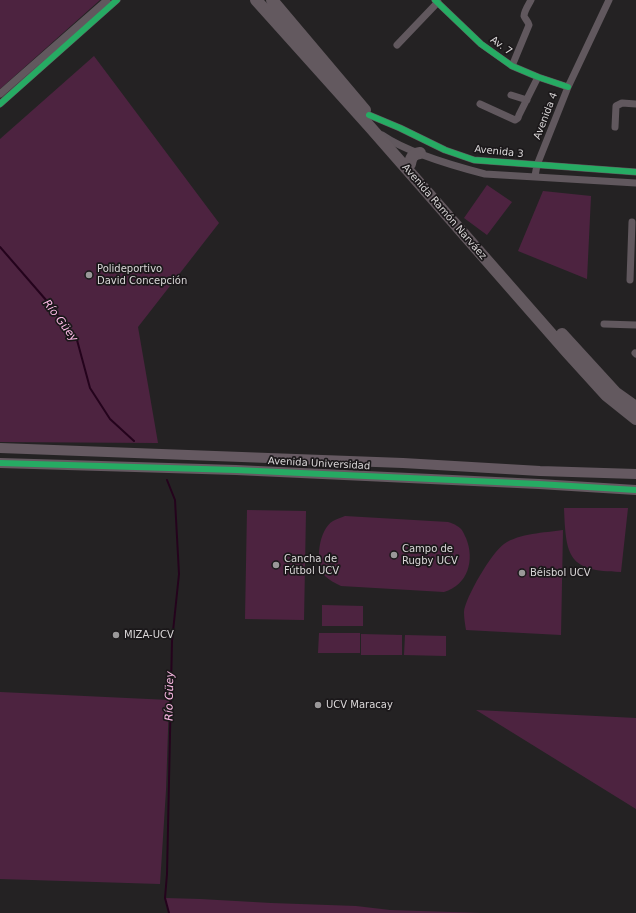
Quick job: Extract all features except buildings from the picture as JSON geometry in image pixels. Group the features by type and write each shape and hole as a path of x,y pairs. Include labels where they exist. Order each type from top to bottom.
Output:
{"main road":[{"name":"Avenida Ramón Narváez","path":"256,0 606,395 636,419"},
{"name":"Avenida Ramón Narváez","path":"272,0 410,164 555,327 616,393 636,407"},
{"path":"410,164 413,156 420,153"}],"street":[{"path":"0,104 107,0"},
{"path":"0,94 118,0"},
{"path":"512,66 529,25 524,14 531,0"},
{"name":"Avenida 4","path":"535,176 537,166 568,87 609,0"},
{"path":"397,45 436,1"},
{"name":"Av. 7","path":"436,1 481,44 512,66 568,87"},
{"path":"480,104 515,120 518,118 538,77"},
{"path":"511,95 526,100"},
{"path":"615,127 616,106 622,103 636,104"},
{"name":"Avenida 3","path":"369,115 445,150 474,160 537,166 636,172"},
{"path":"370,127 391,141 420,153 462,168 485,174 636,183"},
{"path":"630,280 634,251 632,222"},
{"path":"604,324 636,325"},
{"name":"Avenida Universidad","path":"0,448 238,456 636,474"},
{"path":"236,470 238,456"},
{"name":"Avenida Universidad","path":"0,463 236,470 636,490"},
{"path":"0,471 24,464"}],"shaded area":[{"path":"0,0 100,0 0,89"},
{"name":"Polideportivo David Concepción","path":"94,56 219,223 138,327 158,443 0,442 0,139"},
{"path":"487,185 512,202 487,235 464,218"},
{"path":"543,191 591,196 587,279 518,251"},
{"path":"564,508 628,508 621,572 603,571 590,568 580,564 573,558 566,539"},
{"name":"Cancha de Fútbol UCV","path":"247,510 306,511 304,620 245,619"},
{"name":"Campo de Rugby UCV","path":"345,516 448,522 454,524 463,531 469,546 469,563 464,578 452,589 444,592 341,586 325,576 320,563 319,555 321,538 328,525 334,520"},
{"name":"Béisbol UCV","path":"563,530 561,635 466,630 464,612 469,597 486,565 499,549 510,540 532,534"},
{"path":"322,605 363,606 363,626 322,626"},
{"path":"319,633 360,633 360,653 318,653"},
{"path":"361,634 402,635 402,655 361,655"},
{"path":"405,635 446,636 446,656 404,655"},
{"path":"0,692 169,700 166,790 160,884 0,879"},
{"path":"476,710 636,718 636,809"},
{"path":"165,898 356,906 390,910 482,913 169,913"}],"waterway":[{"name":"Río Güey","path":"0,247 46,300 77,340 90,388 110,419 134,441"},
{"name":"Río Güey","path":"167,480 175,500 179,574 172,641 167,874 165,898 169,913"}],"cycle path":[{"path":"0,104 117,0"},
{"path":"435,0 481,44 512,66 568,87"},
{"path":"369,115 445,150 474,160 636,172"},
{"path":"0,463 236,470 636,490"}],"place":[{"name":"Polideportivo David Concepción","path":"89,275"},
{"name":"Campo de Rugby UCV","path":"394,555"},
{"name":"Cancha de Fútbol UCV","path":"276,565"},
{"name":"Béisbol UCV","path":"522,573"},
{"name":"MIZA-UCV","path":"116,635"},
{"name":"UCV Maracay","path":"318,705"}]}
